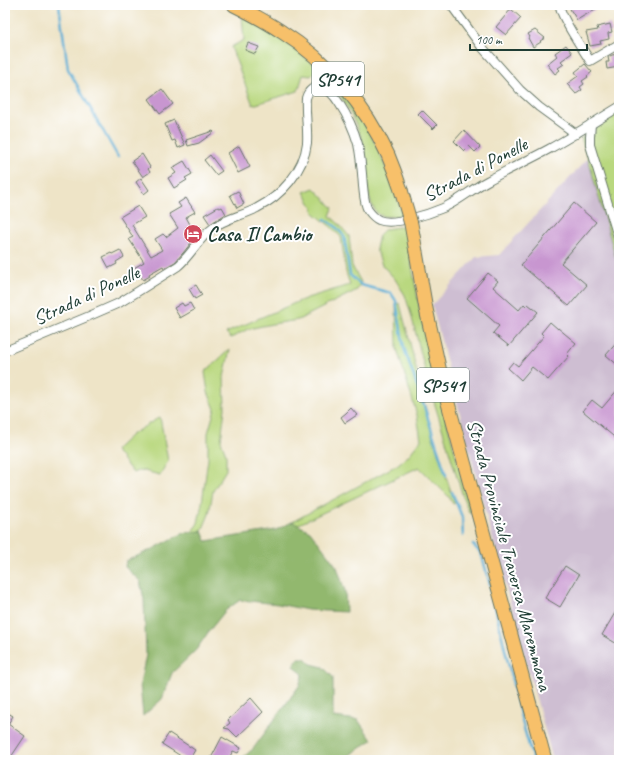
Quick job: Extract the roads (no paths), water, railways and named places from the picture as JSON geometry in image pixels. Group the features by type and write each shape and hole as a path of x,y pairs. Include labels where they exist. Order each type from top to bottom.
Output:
{"main road":[{"name":"Strada Provinciale Traversa Maremmana","path":"234,5 277,28 321,62 354,98 375,130 388,155 401,190 411,224 426,309 442,381 545,760"}],"street":[{"path":"451,5 481,46 520,90 539,107 576,134"},
{"path":"560,5 560,9 571,31 590,61 619,44"},
{"name":"Strada di Ponelle","path":"5,351 124,300 180,264 213,228 223,222 258,208 281,192 299,168 304,157 307,139 306,98 308,93 314,88 321,87 329,91 338,102 348,119 356,137 359,150 364,195 367,207 373,216 384,221 398,221 445,207 486,181 548,150 619,107"},
{"path":"591,124 590,145 619,240"}],"waterway":[{"path":"59,5 68,69 118,157"},
{"path":"325,219 335,226 344,236 350,275 361,285 391,293 396,301 404,348 446,475"},
{"path":"452,492 462,517 463,536"},
{"path":"473,545 481,553 489,581 520,714 533,760"}],"place":[{"name":"Casa Il Cambio","path":"193,234"}]}
